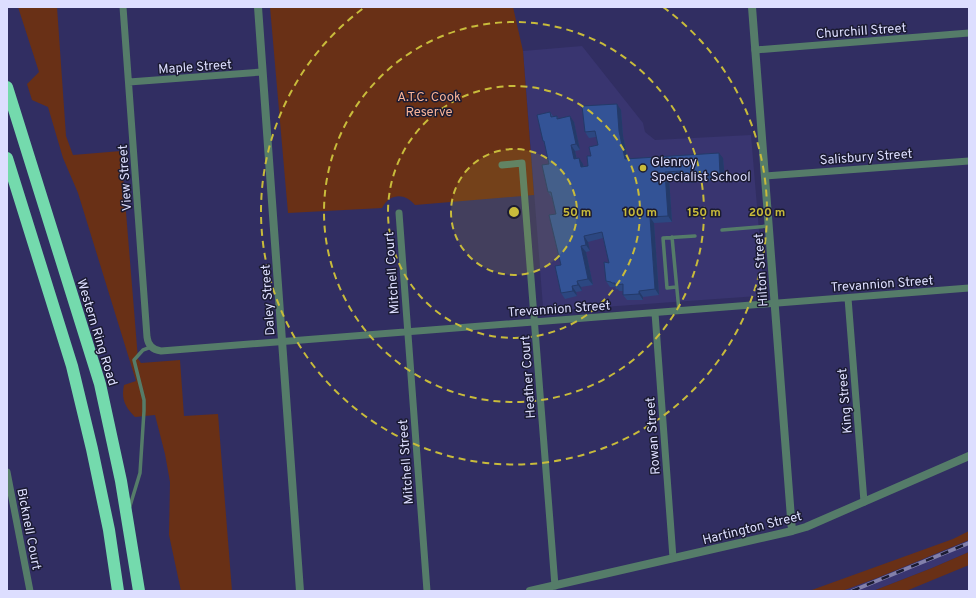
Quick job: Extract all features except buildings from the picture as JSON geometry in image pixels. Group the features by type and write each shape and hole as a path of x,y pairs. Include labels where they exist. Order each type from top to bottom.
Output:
{"highway":[{"name":"Western Ring Road","path":"7,87 100,384 128,514 139,591"},
{"path":"7,158 72,366 108,523 118,591"}],"street":[{"name":"View Street","path":"123,7 147,337 151,347"},
{"name":"Daley Street","path":"258,7 300,591"},
{"name":"Hilton Street","path":"752,7 792,531"},
{"name":"Churchill Street","path":"755,50 969,33"},
{"name":"Maple Street","path":"129,82 262,72"},
{"name":"Salisbury Street","path":"765,176 969,161"},
{"name":"Heather Court","path":"502,165 522,163 555,586"},
{"name":"Mitchell Court","path":"399,213 408,332"},
{"name":"Trevannion Street","path":"151,347 161,351 969,288"},
{"name":"King Street","path":"848,298 864,502"},
{"name":"Rowan Street","path":"655,313 673,558"},
{"name":"Mitchell Street","path":"408,332 427,591"},
{"name":"Hartington Street","path":"530,591 806,527 969,456"},
{"name":"Bicknell Court","path":"7,472 8,487 30,591"}],"lane":[{"path":"722,230 769,226"},
{"path":"676,288 666,288 663,238 695,236"},
{"path":"672,237 679,311"},
{"path":"128,514 140,473 144,411 144,400 134,360 143,350 151,347"}],"shaded area":[{"name":"Glenroy Specialist School","path":"582,46 643,123 645,132 655,140 751,135 764,290 758,296 547,311 543,307 523,51"},
{"path":"969,540 969,552 932,568 873,591 841,591 877,578"}],"green space":[{"path":"18,7 57,7 66,136 73,155 121,151 138,359 141,363 180,360 184,416 218,414 232,591 181,591 169,535 170,482 165,454 155,415 135,417 125,402 123,394 124,385 136,381 78,193 63,158 48,107 32,100 27,84 39,72"},
{"name":"A.T.C. Cook Reserve","path":"270,7 513,7 523,51 534,195 415,205 407,198 398,196 393,197 385,203 382,208 288,213"},
{"path":"969,531 969,540 877,578 842,591 809,591 953,539"},
{"path":"969,552 969,565 906,591 873,591 932,568"}],"railway":[{"path":"852,591 969,543"}],"place":[{"name":"Glenroy Specialist School","path":"643,168"}]}
